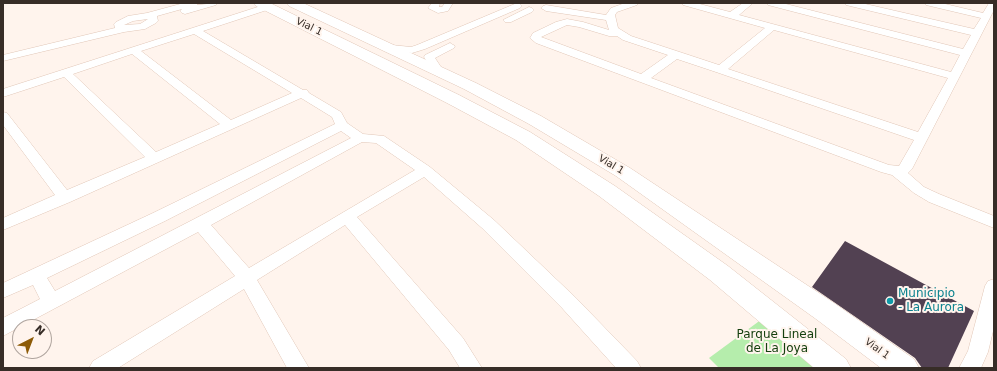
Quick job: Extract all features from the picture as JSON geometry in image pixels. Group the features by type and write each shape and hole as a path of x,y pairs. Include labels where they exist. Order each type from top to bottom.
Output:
{"street":[{"path":"151,19 194,3"},
{"path":"3,58 122,27 131,18 151,19 213,3"},
{"name":"Vial 1","path":"293,3 437,70 535,120 623,172 825,311 904,368"},
{"path":"436,3 433,8 438,10 445,9 449,3"},
{"path":"686,3 953,76"},
{"path":"732,15 749,3"},
{"path":"771,3 966,53"},
{"path":"849,3 977,33"},
{"path":"929,3 986,16"},
{"path":"618,33 609,33 580,24 567,22 559,24 537,35 535,38 886,169 897,171 905,169 993,3"},
{"path":"391,48 412,50 421,48 517,4 529,10"},
{"path":"3,93 196,31 264,5"},
{"name":"Vial 1","path":"264,5 453,99 516,133 588,178 719,273 836,368"},
{"path":"437,70 429,57 433,54 529,10 549,5 620,8 611,26 618,33 627,38 921,138"},
{"path":"310,28 330,20"},
{"path":"720,70 773,26"},
{"path":"3,49 122,27"},
{"path":"196,31 337,114 342,125 360,138"},
{"path":"134,51 231,126"},
{"path":"642,79 676,55"},
{"path":"66,73 155,158"},
{"path":"3,224 231,126 303,93"},
{"path":"3,116 65,198"},
{"path":"3,291 159,217 342,125"},
{"path":"3,328 360,138 379,139 425,170 488,224 569,303 630,368"},
{"path":"292,151 310,164"},
{"path":"100,368 347,216 425,170"},
{"path":"897,171 919,190 934,198 994,222"},
{"path":"225,184 242,200"},
{"path":"347,216 456,344 471,368"},
{"path":"159,217 177,235"},
{"path":"200,223 247,278 298,368"},
{"path":"38,275 51,302"},
{"path":"970,368 978,352 994,286"}],"green space":[{"name":"Parque Lineal de La Joya","path":"777,308 851,368 719,368 709,358"}],"building":[{"name":"Municipio - La Aurora","path":"845,241 974,311 948,368 922,368 915,358 812,287"}],"place":[{"name":"Municipio - La Aurora","path":"890,301"}]}
